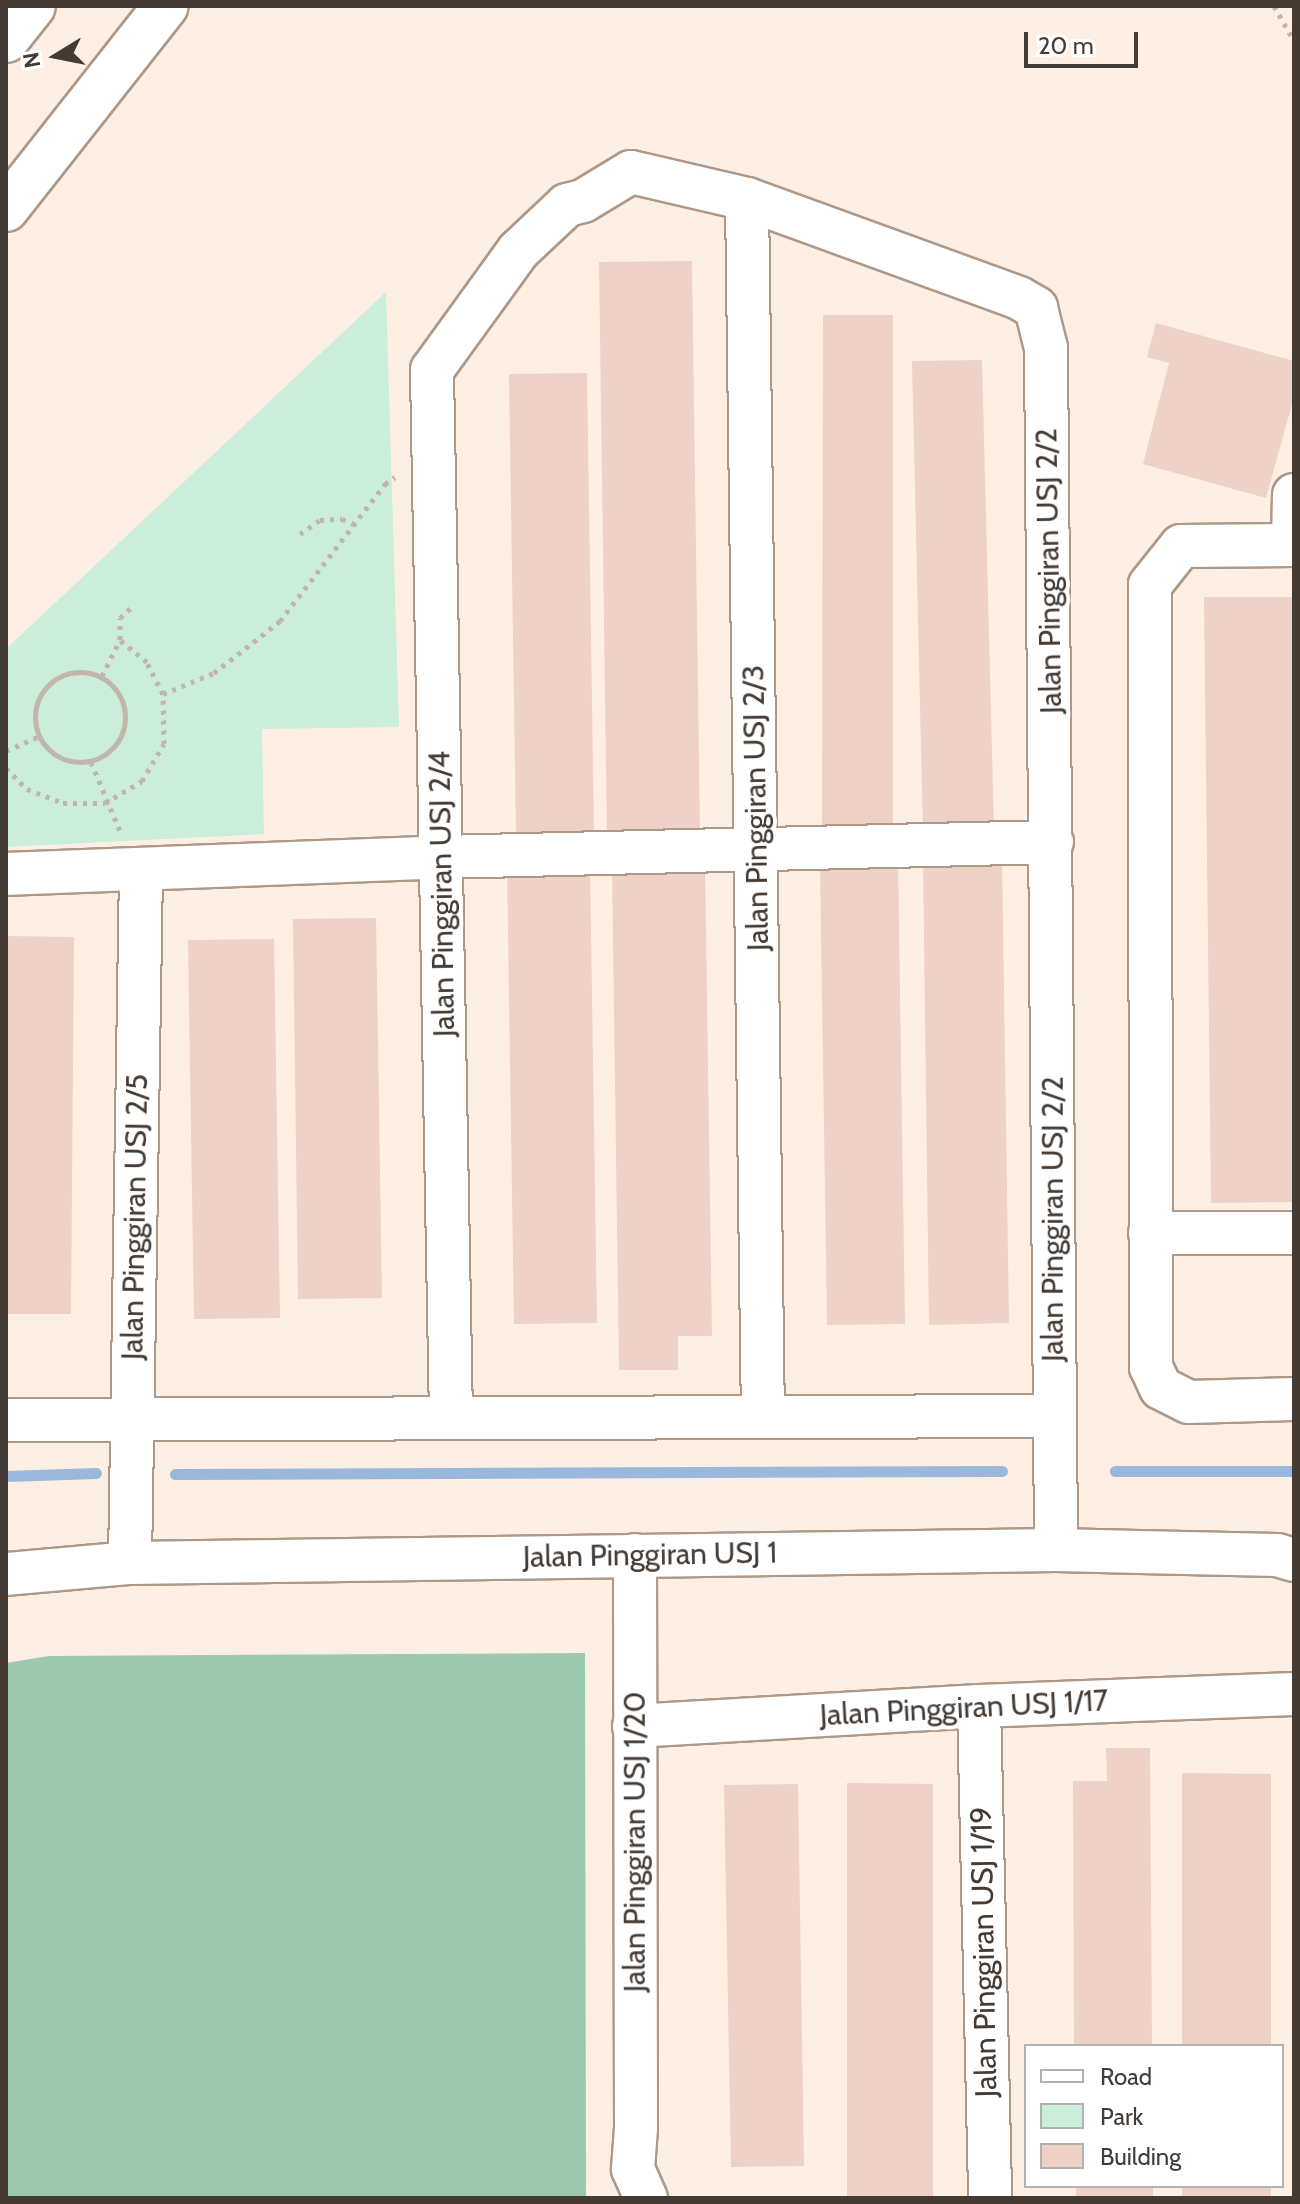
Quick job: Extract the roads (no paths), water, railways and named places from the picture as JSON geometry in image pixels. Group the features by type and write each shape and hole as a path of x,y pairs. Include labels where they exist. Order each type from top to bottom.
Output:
{"highway":[{"path":"6,40 33,6"},
{"path":"6,209 166,6"}],"street":[{"name":"Jalan Pinggiran USJ 2/2","path":"432,370 518,251 567,205 583,201 631,172 747,199 1019,298 1036,308 1046,348 1056,1550"},
{"name":"Jalan Pinggiran USJ 2/3","path":"747,199 763,1417"},
{"name":"Jalan Pinggiran USJ 2/4","path":"432,370 451,1418"},
{"path":"1294,495 1294,545 1181,546 1150,585 1151,1367 1161,1388 1189,1402 1294,1399"},
{"path":"6,874 442,857 1052,842"},
{"name":"Jalan Pinggiran USJ 2/5","path":"130,1563 141,871"},
{"path":"1150,1233 1294,1233"},
{"path":"6,1420 1054,1416"},
{"name":"Jalan Pinggiran USJ 1","path":"6,1574 130,1563 1056,1550 1277,1555 1294,1560"},
{"name":"Jalan Pinggiran USJ 1/20","path":"635,1555 636,2128 633,2169 646,2198"},
{"name":"Jalan Pinggiran USJ 1/17","path":"634,1726 979,1706 1294,1694"},
{"name":"Jalan Pinggiran USJ 1/19","path":"979,1706 990,2198"}],"waterway":[{"path":"175,1474 1002,1471"},
{"path":"1115,1471 1294,1471"},
{"path":"6,1476 96,1473"}]}
